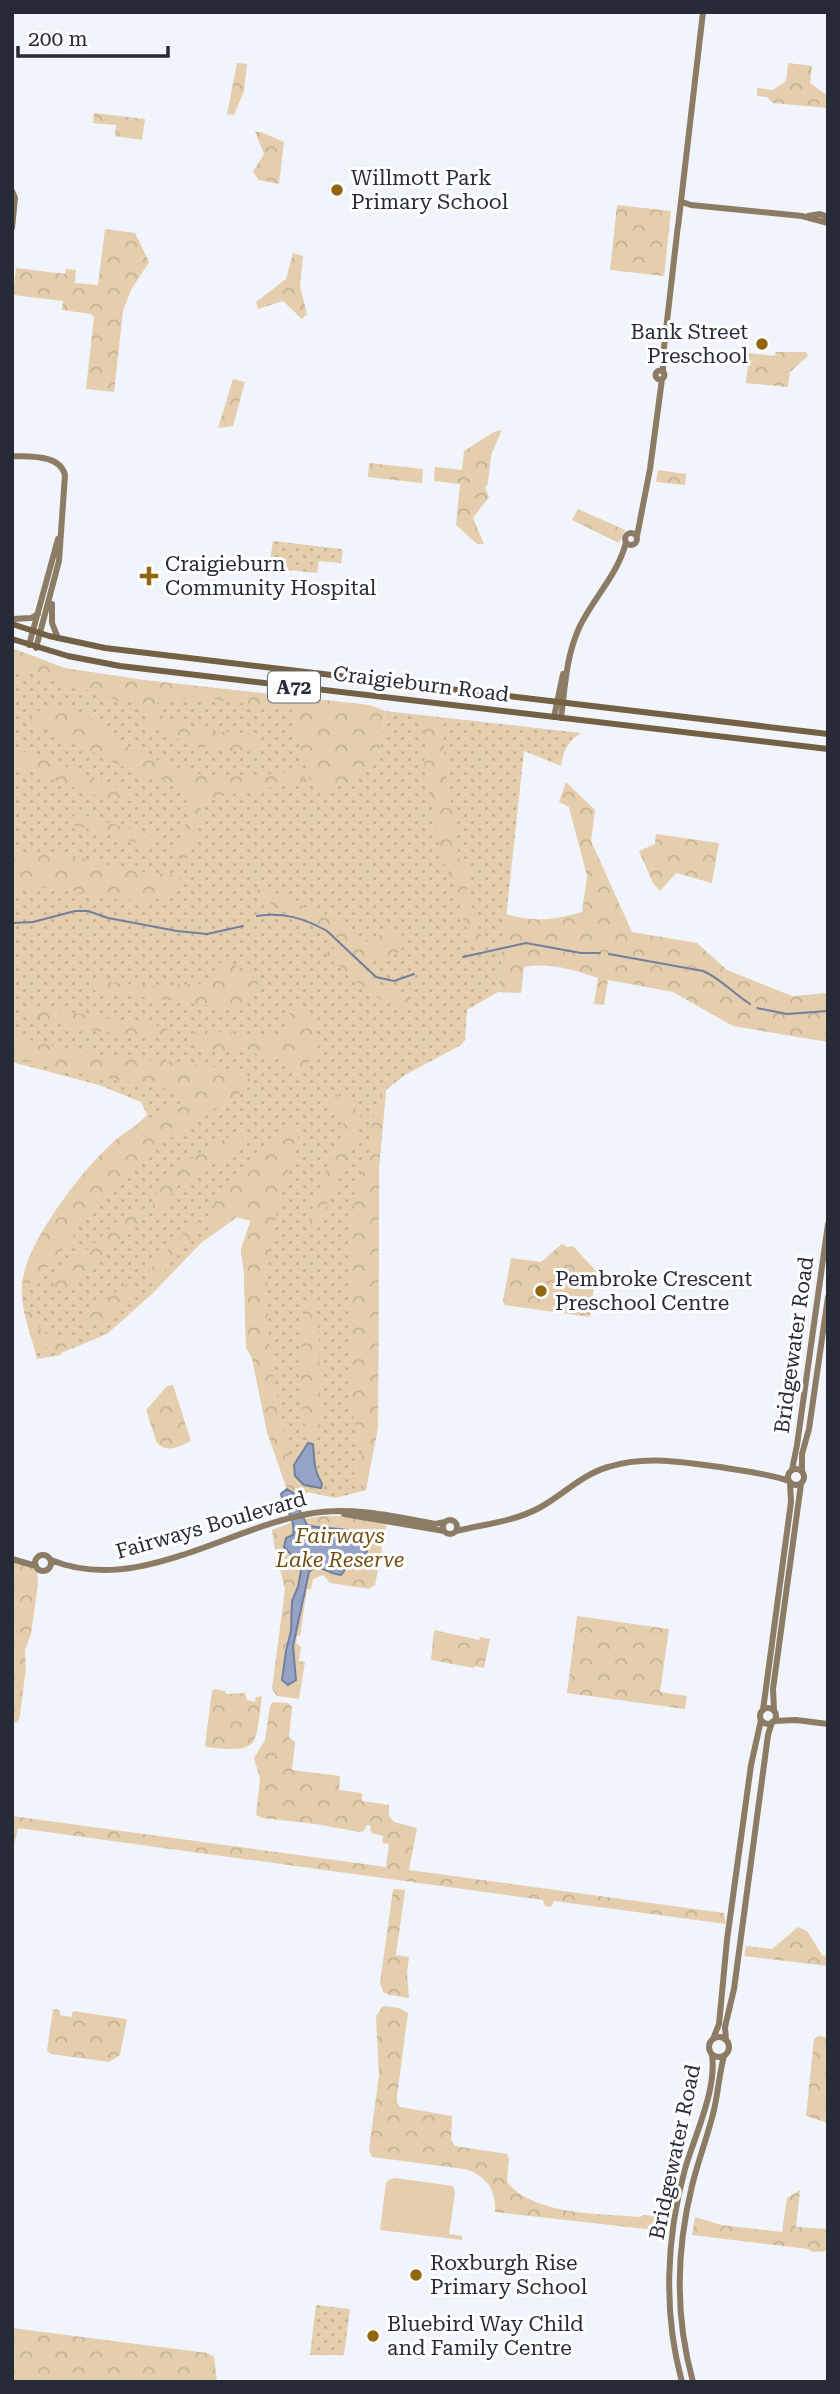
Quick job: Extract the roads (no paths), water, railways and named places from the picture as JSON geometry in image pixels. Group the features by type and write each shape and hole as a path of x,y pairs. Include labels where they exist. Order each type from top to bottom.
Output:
{"main road":[{"name":"Craigieburn Road","path":"12,622 36,633 115,650 828,734"},
{"name":"Craigieburn Road","path":"12,639 120,666 828,749"}],"street":[{"path":"558,718 568,662 583,621 630,544 637,542 639,516 650,469 678,212 684,202 683,182 702,12"},
{"path":"12,191 15,198 12,228"},
{"path":"684,202 802,216 828,223"},
{"path":"802,216 820,214 828,217"},
{"path":"13,455 53,460 63,467 65,489 59,561 51,609 52,623 58,638"},
{"path":"630,544 625,539 639,516"},
{"path":"36,633 38,614 61,526"},
{"path":"628,533 637,536"},
{"path":"32,646 59,561"},
{"path":"12,622 38,614"},
{"name":"Bridgewater Road","path":"791,1471 825,1272 828,1224"},
{"name":"Bridgewater Road","path":"802,1471 802,1454 809,1429 828,1297"},
{"path":"481,1525 450,1520 445,1522 444,1531 451,1534 533,1511 584,1477 606,1467 627,1462 665,1460 769,1474 794,1486 801,1484"},
{"path":"791,1471 789,1482 792,1502 763,1710 760,1714 765,1723 796,1720 828,1724"},
{"path":"726,2040 720,2037 713,2039 709,2047 712,2055 724,2056 729,2048 725,2027 734,1989 768,1735 775,1712 773,1689 801,1484 805,1478 802,1471 769,1474"},
{"name":"Fairways Boulevard","path":"50,1564 105,1571 135,1568 286,1520 325,1512 354,1511 435,1524 445,1522"},
{"name":"Fairways Boulevard","path":"325,1512 444,1531"},
{"path":"456,1522 456,1531"},
{"path":"15,1559 36,1562 44,1571 50,1564 43,1555 36,1562"},
{"path":"763,1710 767,1708 796,1720"},
{"name":"Bridgewater Road","path":"713,2039 719,2024 727,1940 752,1756 759,1737 761,1720"},
{"name":"Bridgewater Road","path":"682,2382 674,2347 669,2288 673,2228 684,2173 708,2091 712,2055"},
{"name":"Bridgewater Road","path":"693,2382 684,2345 679,2291 684,2229 696,2168 718,2093 724,2056"},
{"path":"708,2091 718,2093"},
{"path":"674,2347 684,2345"}],"water":[{"path":"308,1443 313,1444 321,1488 304,1485 295,1476 294,1465"},
{"path":"287,1489 298,1496 297,1505 307,1525 352,1531 359,1535 367,1551 361,1563 347,1567 341,1575 315,1567 309,1572 293,1646 296,1680 288,1685 282,1680 291,1631 292,1601 301,1571 297,1561 284,1547 286,1538 293,1535 291,1519 281,1494"}],"waterway":[{"path":"12,923 33,922 75,911 88,911 108,918 207,934 243,926"},
{"path":"257,916 285,916 318,926 327,931 376,977 394,981 414,974"},
{"path":"463,957 526,943 581,953 600,953"},
{"path":"609,954 703,971 750,1004"},
{"path":"757,1008 787,1014 828,1011"}],"place":[{"name":"Willmott Park Primary School","path":"337,190"},
{"name":"Bank Street Preschool","path":"762,344"},
{"name":"Craigieburn Community Hospital","path":"149,576"},
{"name":"Pembroke Crescent Preschool Centre","path":"541,1291"},
{"name":"Roxburgh Rise Primary School","path":"416,2275"},
{"name":"Bluebird Way Child and Family Centre","path":"373,2336"}],"park label":[{"name":"Fairways Lake Reserve","path":"340,1548"}]}
